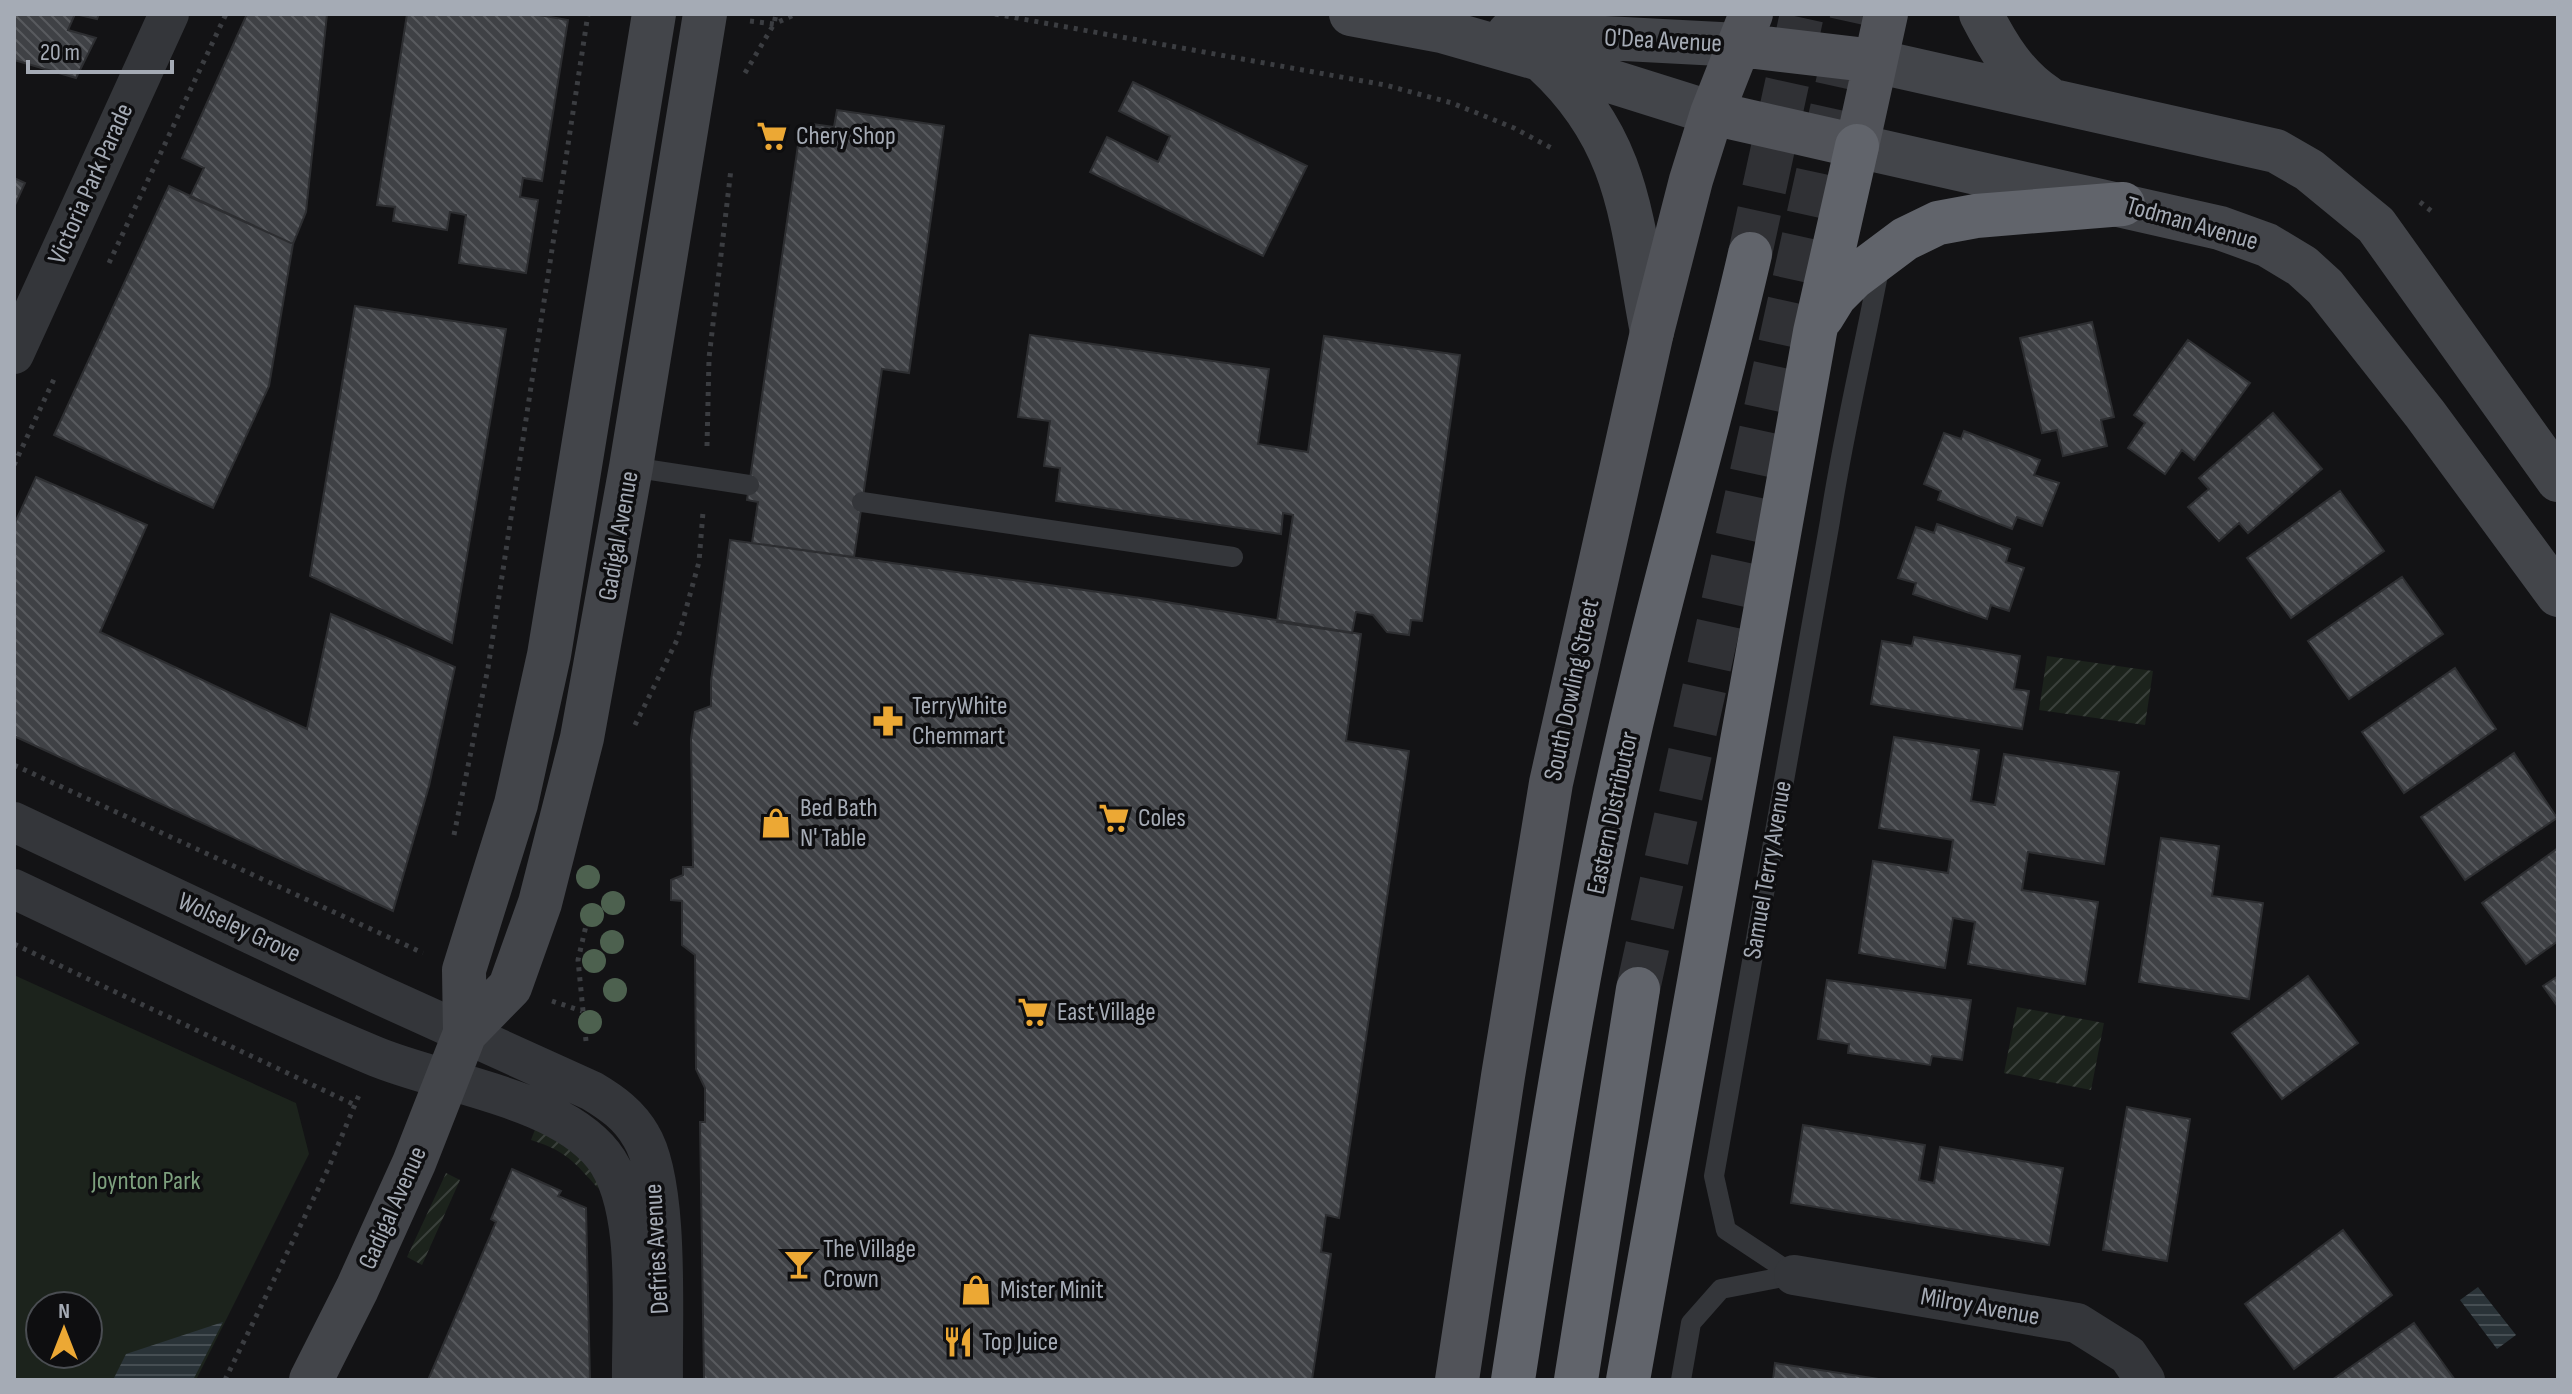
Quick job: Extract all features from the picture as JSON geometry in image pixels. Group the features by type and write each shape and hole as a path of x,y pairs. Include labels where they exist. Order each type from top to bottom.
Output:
{"highway":[{"path":"1628,1380 1815,332 1857,146"},
{"path":"1815,332 1835,296 1853,278 1905,239 1949,220 2123,204"},
{"name":"Eastern Distributor","path":"1513,1380 1554,1114 1621,769 1640,683 1750,254"},
{"path":"1576,1380 1638,989"}],"main road":[{"path":"1712,113 1857,146 1886,14"},
{"path":"1745,30 1875,61"},
{"name":"South Dowling Street","path":"1454,1370 1551,783 1652,332 1691,180 1712,113 1745,30"}],"street":[{"name":"Victoria Park Parade","path":"14,354 169,14"},
{"name":"Gadigal Avenue","path":"311,1380 364,1275 465,1033 464,970 516,804 549,655 654,14"},
{"name":"Gadigal Avenue","path":"465,1033 510,987 540,903 582,738 631,467 705,14"},
{"name":"O'Dea Avenue","path":"1351,14 1442,31 1712,113"},
{"path":"1981,14 2014,70 2032,88 2047,97"},
{"name":"O'Dea Avenue","path":"1442,31 1745,30"},
{"path":"1540,59 1585,105 1611,149 1626,194 1652,332"},
{"path":"1875,61 2047,97 2276,151 2309,170 2376,225 2558,480"},
{"name":"Todman Avenue","path":"1857,146 2220,228 2267,245 2302,266 2325,287 2425,414 2558,595"},
{"name":"Wolseley Grove","path":"14,822 465,1033"},
{"path":"14,889 374,1057 447,1080"},
{"name":"Defries Avenue","path":"465,1033 592,1091 621,1110 643,1138 657,1185 663,1380"},
{"name":"Defries Avenue","path":"447,1080 522,1103 582,1134 602,1154 614,1173 625,1199 631,1236 632,1380"},
{"name":"Milroy Avenue","path":"1794,1275 2077,1323 2128,1355 2145,1380"}],"lane":[{"name":"Samuel Terry Avenue","path":"1794,1275 1726,1230 1714,1176 1843,437 1882,255"},
{"path":"631,467 749,485"},
{"path":"862,502 1233,557"},
{"path":"1681,1380 1691,1323 1721,1289 1794,1275"}],"path":[{"path":"107,268 226,14"},
{"path":"454,837 488,668 588,14"},
{"path":"741,82 774,24 776,14"},
{"path":"774,24 796,14"},
{"path":"995,14 1385,85 1452,103 1514,128 1560,153"},
{"path":"633,728 678,638 699,562 706,479 709,358 732,158"},
{"path":"14,465 60,367"},
{"path":"14,765 419,951 424,937"},
{"path":"582,1011 578,960 589,913"},
{"path":"14,944 355,1105 328,1169 225,1380"}],"green space":[{"path":"2047,656 2153,671 2145,725 2039,710"},
{"name":"Joynton Park","path":"14,975 296,1103 309,1154 196,1380 14,1380"},
{"path":"2017,1007 2104,1023 2091,1090 2004,1073"},
{"path":"539,1119 591,1157 604,1194 564,1155 531,1140"},
{"path":"446,1173 460,1180 422,1265 407,1257"}],"shaded area":[{"path":"2478,1287 2516,1335 2497,1349 2460,1300"},
{"path":"223,1322 193,1380 113,1380 126,1354"}],"building":[{"path":"14,14 75,14 68,30 96,38 76,78 14,60"},
{"path":"75,14 99,14 97,19"},
{"path":"247,14 327,14 306,212 293,244 190,197 204,168 182,158"},
{"path":"407,14 533,14 568,20 542,181 523,178 520,197 538,200 526,273 459,263 466,215 450,212 447,230 393,221 395,207 377,205"},
{"path":"1133,82 1307,166 1263,256 1090,172 1107,137 1158,162 1170,136 1119,111"},
{"path":"837,110 944,126 909,373 882,369 854,557 752,543 758,502 747,500 800,131 811,132 813,124 834,127"},
{"path":"14,178 25,183 14,207"},
{"path":"169,186 293,244 269,386 213,508 54,435"},
{"path":"355,306 506,329 452,643 310,576"},
{"path":"2092,322 2114,417 2101,420 2107,446 2063,456 2057,430 2042,433 2020,338"},
{"path":"1030,335 1269,369 1258,444 1308,452 1324,336 1460,355 1422,621 1411,620 1409,635 1387,632 1373,615 1356,612 1352,633 1277,622 1293,515 1283,513 1281,534 1056,501 1060,468 1044,466 1050,421 1018,417"},
{"path":"2188,340 2250,383 2194,460 2182,450 2165,474 2128,448 2145,423 2134,415"},
{"path":"2273,413 2322,469 2248,533 2239,523 2219,541 2188,507 2209,489 2199,478"},
{"path":"1964,431 2040,460 2034,475 2059,483 2042,526 2017,517 2012,529 1938,500 1941,491 1924,484 1944,433 1961,439"},
{"path":"36,477 147,525 100,632 307,729 331,614 455,667 429,786 393,911 14,736 14,525"},
{"path":"2340,491 2384,551 2291,618 2247,558"},
{"path":"1937,524 2010,549 2006,562 2024,568 2009,611 1991,605 1987,619 1913,594 1916,583 1898,578 1916,527 1934,533"},
{"name":"East Village","path":"730,540 1148,599 1361,634 1346,741 1409,751 1339,1218 1326,1215 1321,1252 1331,1254 1312,1380 704,1380 700,1122 705,1122 705,1088 696,1069 695,955 682,945 682,901 671,900 671,880 683,875 683,867 693,867 691,739 695,712 711,706 711,681"},
{"path":"2402,577 2443,634 2349,699 2308,641"},
{"path":"1914,637 2020,656 2014,689 2029,691 2022,729 1871,704 1882,641 1912,646"},
{"path":"2455,668 2496,729 2404,793 2362,732"},
{"path":"1894,737 1979,750 1971,801 1995,805 2004,754 2119,772 2104,864 2028,852 2022,890 2098,902 2085,984 1968,964 1975,922 1953,918 1945,968 1859,953 1873,861 1948,873 1953,840 1879,828"},
{"path":"2514,753 2557,818 2465,880 2421,817"},
{"path":"2161,838 2219,846 2212,896 2263,903 2249,999 2139,982"},
{"path":"2558,848 2558,941 2526,964 2482,903"},
{"path":"2308,976 2358,1043 2282,1099 2232,1033"},
{"path":"2558,976 2558,1007 2543,986"},
{"path":"1827,980 1971,1000 1962,1060 1932,1056 1930,1065 1848,1053 1849,1044 1818,1039"},
{"path":"2127,1107 2190,1119 2167,1261 2103,1250"},
{"path":"1803,1125 1925,1145 1919,1180 1934,1183 1940,1147 2063,1168 2049,1245 1791,1203"},
{"path":"512,1169 561,1191 558,1196 586,1208 590,1380 428,1380 496,1222 491,1219"},
{"path":"2343,1230 2392,1295 2294,1369 2245,1304"},
{"path":"2414,1323 2455,1380 2332,1380"},
{"path":"1775,1363 1885,1380 1773,1380"}],"tunnel":[{"path":"1750,254 1802,14"},
{"path":"1638,989 1853,14"}],"place":[{"name":"Chery Shop","path":"772,136"},
{"name":"TerryWhite Chemmart","path":"888,721"},
{"name":"Coles","path":"1114,818"},
{"name":"Bed Bath N' Table","path":"776,823"},
{"name":"East Village","path":"1033,1012"},
{"name":"The Village Crown","path":"799,1264"},
{"name":"Mister Minit","path":"976,1290"},
{"name":"Top Juice","path":"958,1342"}]}
